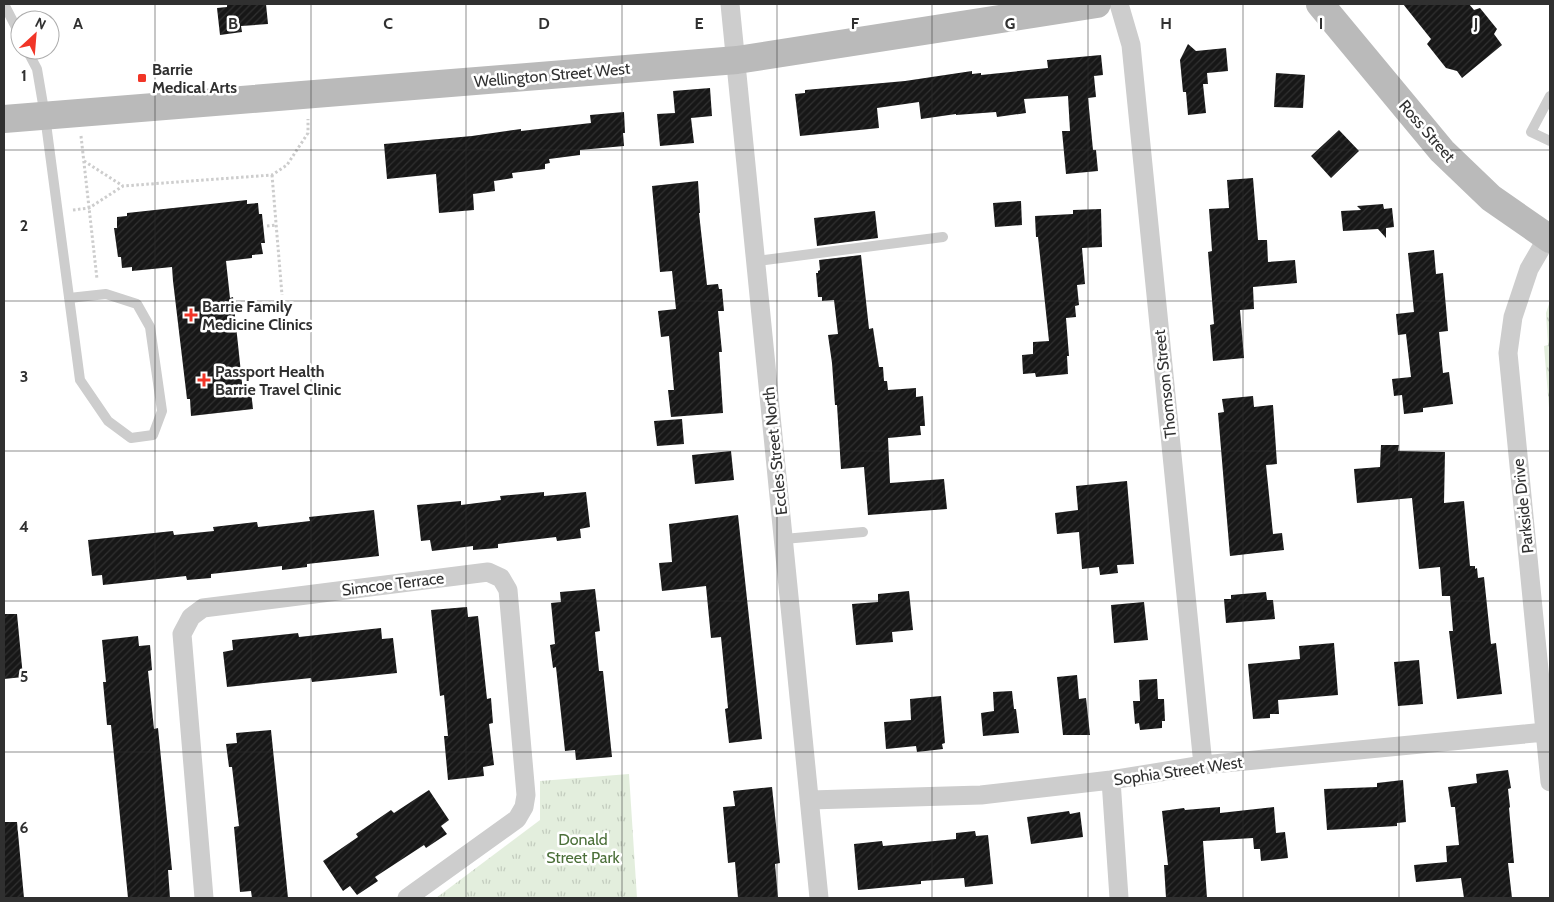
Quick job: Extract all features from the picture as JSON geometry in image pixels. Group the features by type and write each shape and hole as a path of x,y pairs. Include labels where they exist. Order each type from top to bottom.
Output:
{"street":[{"name":"Eccles Street North","path":"730,4 819,898"},
{"name":"Wellington Street West","path":"4,119 737,60 1097,4"},
{"name":"Thomson Street","path":"1119,4 1131,45 1203,765"},
{"name":"Ross Street","path":"1320,4 1442,151 1491,198 1549,236"},
{"name":"Parkside Drive","path":"1549,236 1528,270 1512,317 1508,353 1550,782"},
{"name":"Simcoe Terrace","path":"204,898 182,634 191,618 203,608 488,572 501,578 508,590 526,794 524,807 517,819 407,898"},
{"name":"Sophia Street West","path":"810,800 981,795 1111,780 1203,765 1546,732"},
{"path":"1111,780 1119,898"}],"lane":[{"path":"4,4 10,16"},
{"path":"33,60 37,69 45,116 58,212 69,298 80,380 108,421 131,438 153,435 162,411 150,327 137,304 106,294 69,298"},
{"path":"1550,96 1531,132 1550,141"},
{"path":"757,261 943,237"},
{"path":"784,539 863,532"}],"path":[{"path":"58,212 89,208 123,186 272,175 287,165 308,133 307,95"},
{"path":"78,113 99,295"},
{"path":"84,161 123,186"},
{"path":"272,175 282,295"},
{"path":"267,226 276,225"}],"green space":[{"path":"1550,301 1550,420 1544,346 1548,345 1546,313"},
{"name":"Donald Street Park","path":"629,774 637,898 436,898 540,820 540,781"}],"building":[{"path":"227,4 266,4 268,24 241,26 242,32 220,35 217,8 227,7"},
{"path":"1403,4 1469,4 1474,10 1480,8 1497,29 1494,34 1502,45 1462,78 1457,71 1446,68 1427,44 1431,39"},
{"path":"1188,44 1196,51 1226,48 1228,71 1207,73 1208,84 1203,84 1206,113 1188,115 1186,92 1183,92 1180,60"},
{"path":"1101,55 1103,75 1094,76 1096,97 1088,98 1093,150 1096,150 1098,171 1066,174 1062,131 1070,131 1068,96 1024,99 1026,113 997,117 996,112 956,114 921,119 919,102 877,108 879,128 800,136 795,94 805,93 805,90 905,81 972,71 972,74 981,73 981,75 1048,68 1047,60"},
{"path":"1276,73 1305,75 1303,108 1274,107"},
{"path":"710,88 712,116 691,118 694,143 660,146 657,114 675,113 673,91"},
{"path":"624,112 624,146 580,150 580,155 549,159 550,163 545,164 545,169 512,173 513,178 494,181 495,191 473,194 474,210 439,213 436,174 387,179 384,144 591,123 590,115"},
{"path":"1339,130 1359,151 1331,178 1311,156"},
{"path":"1253,178 1258,240 1267,240 1268,262 1295,260 1297,283 1253,287 1254,309 1240,310 1244,358 1213,361 1210,325 1214,324 1208,252 1212,251 1209,209 1229,208 1227,180"},
{"path":"698,181 699,213 707,285 718,284 719,289 722,289 724,311 718,311 722,352 719,352 723,413 671,417 668,390 674,390 669,336 661,337 658,311 676,309 672,271 660,272 652,186"},
{"path":"247,200 247,204 258,203 259,214 262,214 265,243 261,243 263,254 252,255 252,258 226,261 230,298 233,297 243,392 251,391 253,409 191,416 190,399 187,399 172,267 132,271 132,267 122,268 121,257 118,257 114,228 117,228 117,217 127,216 127,213"},
{"path":"1021,201 1022,225 995,227 993,203"},
{"path":"1383,204 1384,209 1392,208 1394,227 1386,228 1386,238 1378,229 1343,231 1341,211 1361,210 1357,206"},
{"path":"1101,209 1102,247 1082,248 1085,284 1077,285 1079,305 1075,306 1076,317 1066,318 1069,356 1067,356 1068,374 1036,377 1035,373 1023,374 1022,355 1033,354 1033,342 1049,341 1035,216 1073,214 1073,210"},
{"path":"875,211 878,238 817,246 814,218"},
{"path":"1434,250 1436,274 1443,273 1448,331 1439,332 1443,373 1449,372 1453,404 1423,408 1423,412 1404,414 1402,395 1394,396 1392,379 1411,377 1406,334 1398,335 1396,314 1414,312 1408,253"},
{"path":"861,255 869,329 873,328 879,367 883,367 884,381 887,381 888,390 916,388 916,397 923,396 925,426 920,426 921,435 888,438 890,483 944,479 947,509 868,515 864,467 841,469 837,405 835,405 828,335 838,334 834,300 822,301 822,297 818,297 816,273 820,270 819,260"},
{"path":"1253,396 1254,407 1273,405 1277,464 1266,465 1273,534 1282,533 1284,550 1230,556 1218,413 1224,412 1222,399"},
{"path":"682,419 684,444 657,446 654,421"},
{"path":"1381,445 1399,445 1398,451 1445,452 1444,503 1464,501 1470,566 1475,566 1475,569 1477,568 1478,578 1484,577 1491,644 1496,643 1502,694 1457,699 1449,631 1453,631 1450,596 1442,596 1440,567 1419,569 1412,498 1357,503 1354,469 1380,467"},
{"path":"731,451 734,480 695,484 692,455"},
{"path":"1127,481 1134,564 1117,565 1118,573 1100,575 1099,567 1082,569 1079,532 1057,534 1055,513 1078,510 1076,486"},
{"path":"544,492 544,496 586,492 590,527 580,529 581,538 557,541 556,537 498,544 498,548 473,550 473,546 432,551 430,540 421,541 417,505 461,501 461,505 501,500 500,496"},
{"path":"374,510 379,556 307,564 307,567 282,570 282,566 211,574 211,578 187,580 186,576 103,585 102,575 92,576 88,540 173,531 174,535 214,531 213,527 257,522 258,527 310,521 309,517"},
{"path":"738,515 762,739 729,743 725,709 728,708 721,637 711,638 706,586 662,591 659,563 672,562 669,524"},
{"path":"595,589 600,631 595,632 599,671 603,671 612,757 576,760 575,750 565,751 556,667 553,668 550,645 555,644 551,603 561,602 560,592"},
{"path":"909,591 913,630 892,632 893,642 856,645 852,604 878,602 878,594"},
{"path":"1266,592 1267,600 1273,600 1275,619 1226,623 1224,599 1231,599 1231,595"},
{"path":"1144,602 1148,640 1114,643 1111,605"},
{"path":"467,607 468,617 478,616 487,699 491,698 493,723 489,724 494,765 483,767 484,776 448,780 444,736 448,736 444,695 440,696 431,610"},
{"path":"4,614 17,614 23,677 4,679"},
{"path":"381,628 382,639 393,638 397,673 312,682 311,678 227,687 223,652 233,650 232,640 298,633 299,637"},
{"path":"138,636 139,646 150,645 152,670 148,671 154,729 158,728 172,870 168,870 170,898 128,898 111,725 107,725 103,682 106,682 102,640"},
{"path":"1334,643 1338,695 1278,700 1279,714 1270,714 1270,718 1253,719 1248,664 1300,659 1299,646"},
{"path":"1419,660 1423,704 1398,706 1394,662"},
{"path":"1077,675 1079,699 1086,698 1090,735 1063,735 1057,677"},
{"path":"1157,679 1158,699 1164,699 1165,721 1162,721 1162,728 1140,730 1139,723 1135,724 1133,701 1140,701 1139,680"},
{"path":"1012,691 1019,733 983,736 981,713 994,711 993,692"},
{"path":"941,696 945,743 942,744 943,749 917,752 916,746 886,749 884,722 911,720 910,699"},
{"path":"271,730 288,898 252,898 251,891 240,892 234,827 239,826 232,767 229,767 226,744 237,743 236,733"},
{"path":"1508,770 1511,788 1508,789 1514,863 1508,863 1512,898 1464,898 1461,878 1416,882 1414,865 1447,862 1446,846 1459,845 1455,807 1451,807 1448,787 1477,783 1476,774"},
{"path":"1403,780 1406,822 1397,823 1397,826 1327,830 1324,789 1377,787 1377,783"},
{"path":"772,787 780,863 775,864 778,898 738,898 735,862 728,863 723,807 735,806 733,791"},
{"path":"429,790 449,820 441,826 447,834 426,848 424,845 375,877 378,881 357,895 350,886 343,891 323,861 358,837 356,834 391,810 394,813"},
{"path":"1220,807 1220,813 1274,807 1276,833 1285,832 1288,858 1261,861 1260,849 1254,849 1253,838 1203,841 1207,898 1166,898 1164,865 1168,865 1162,811"},
{"path":"1069,811 1070,814 1080,812 1083,837 1031,844 1027,817"},
{"path":"4,822 17,822 24,898 4,898"},
{"path":"975,831 976,836 988,835 993,884 965,887 964,878 921,881 921,884 858,890 854,844 882,841 883,846 956,839 956,833"}],"place":[{"name":"Barrie Medical Arts","path":"142,78"},
{"name":"Barrie Family Medicine Clinics","path":"191,315"},
{"name":"Passport Health Barrie Travel Clinic","path":"204,380"}]}
